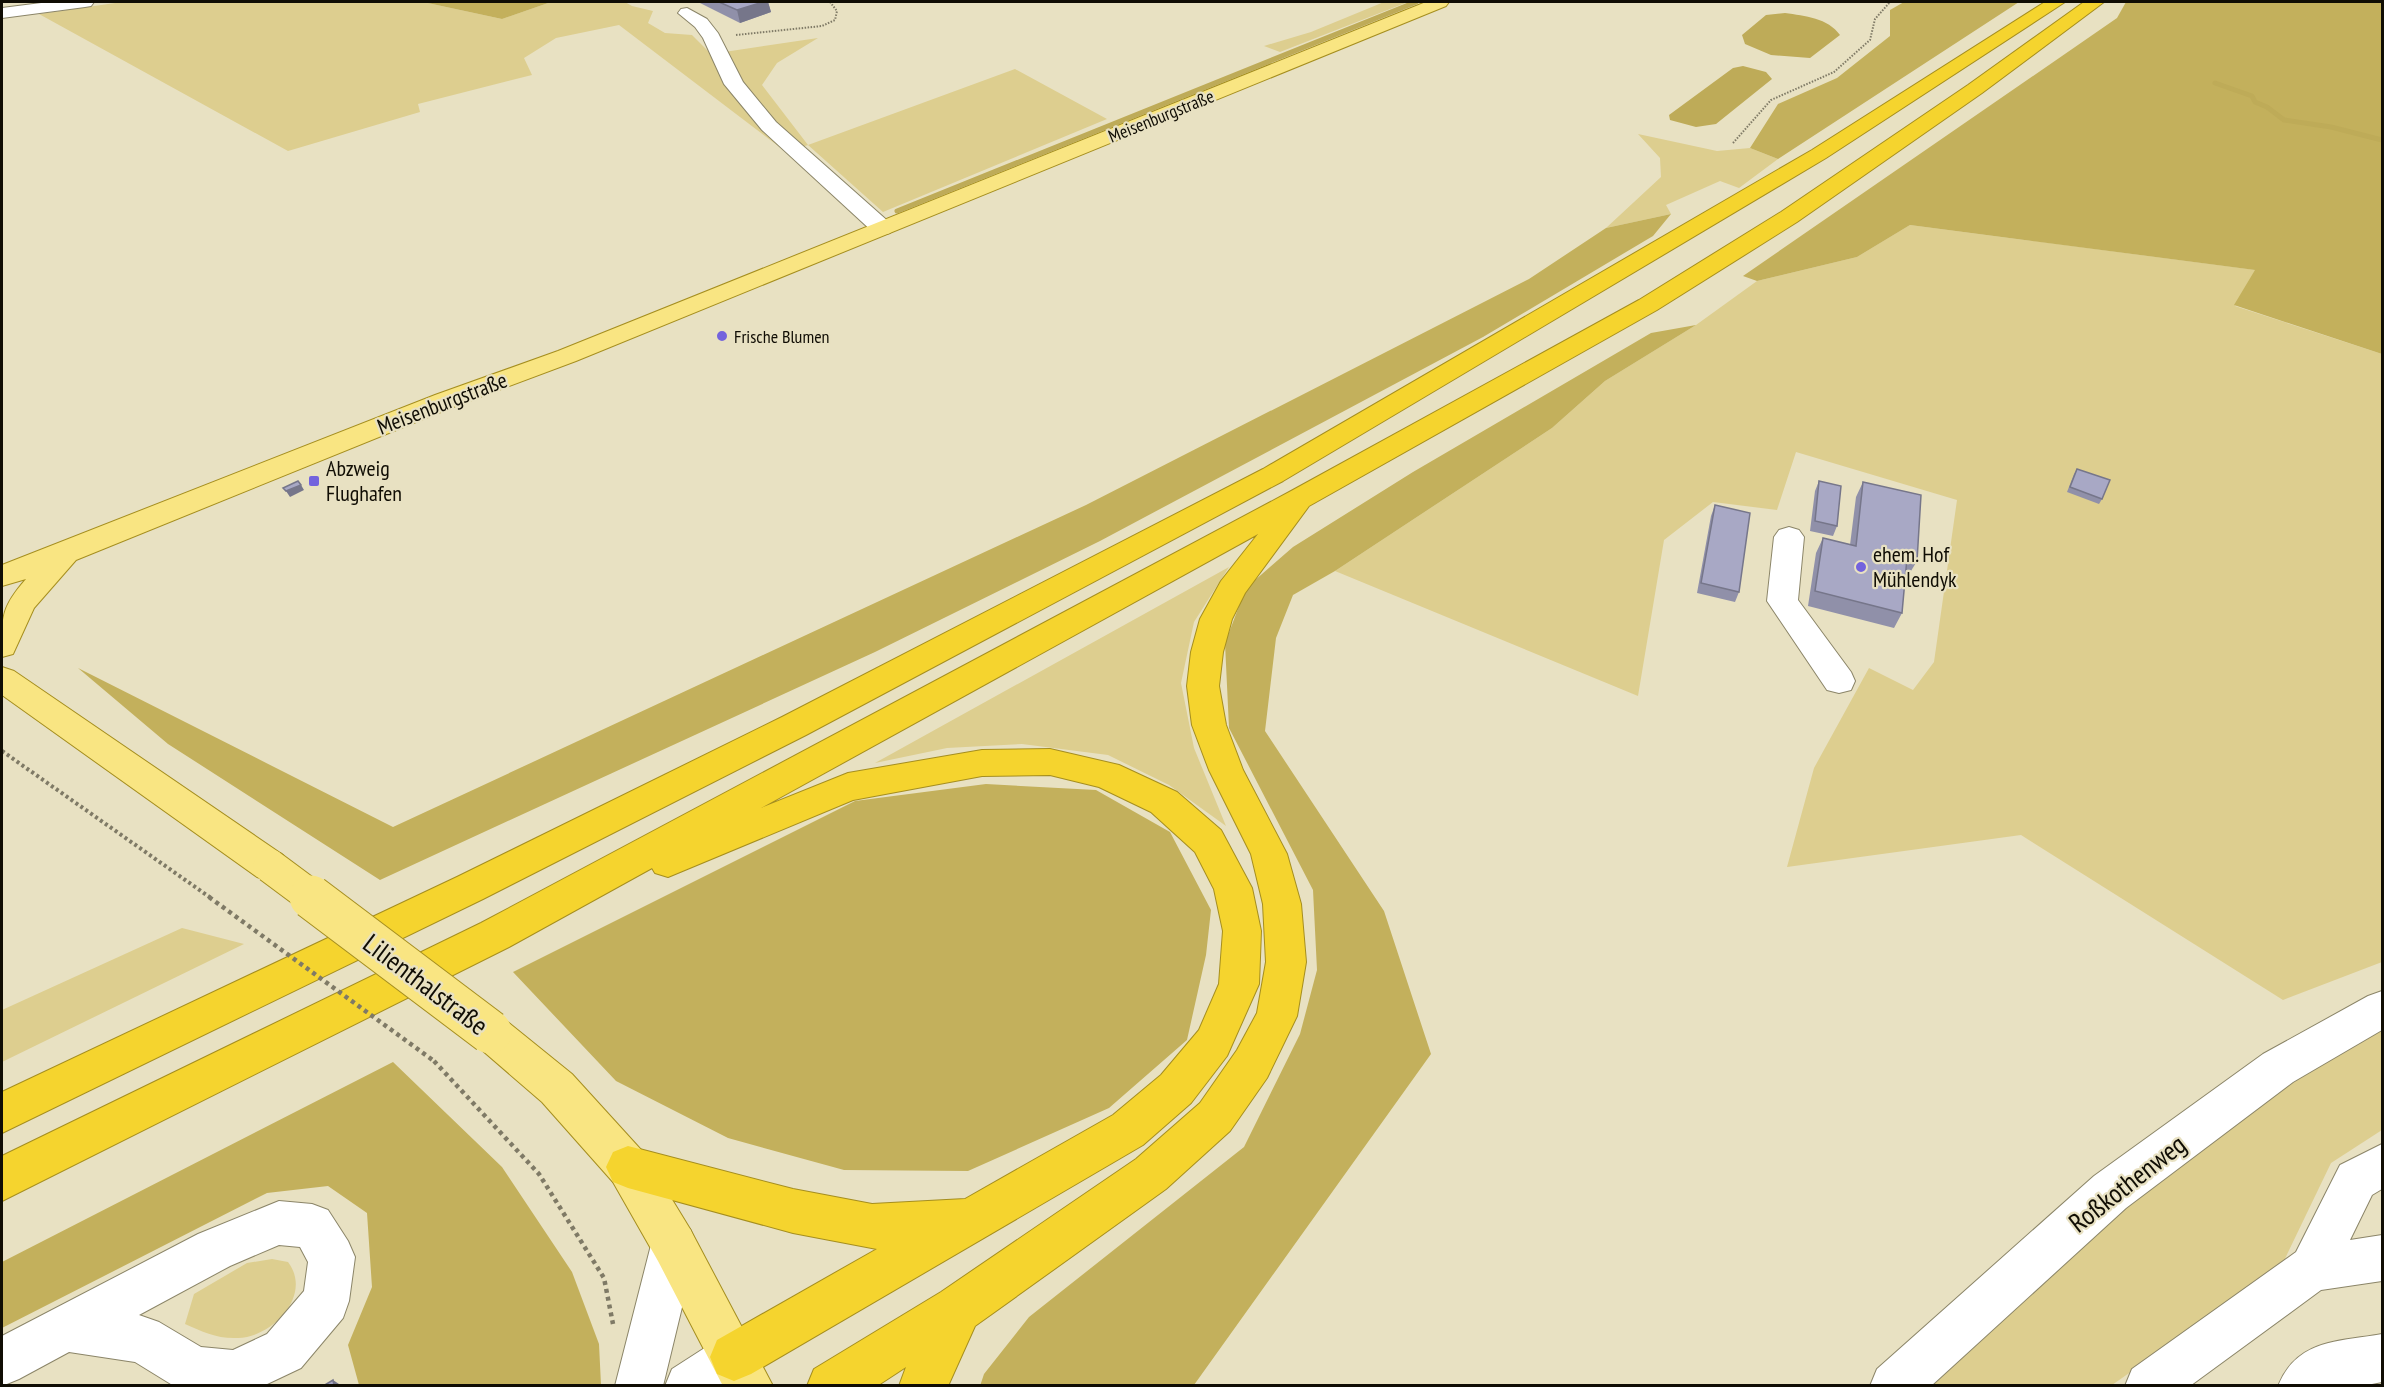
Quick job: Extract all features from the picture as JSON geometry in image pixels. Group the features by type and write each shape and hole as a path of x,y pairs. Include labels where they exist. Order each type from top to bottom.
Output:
{"highway":[{"path":"2,1113 470,888 794,726 1273,475 1819,154 2056,2"},
{"path":"2,1179 495,935 1303,497 1648,305 1789,217 1946,110 2095,2"},
{"path":"831,1386 958,1309 1151,1174 1215,1117 1252,1064 1277,1016 1286,962 1282,904 1269,854 1226,770 1209,725 1203,686 1207,652 1215,619 1232,588 1303,497"},
{"path":"495,935 848,787 982,763 1050,762 1107,775 1164,802 1208,841 1233,888 1242,931 1239,984 1213,1043 1176,1089 1128,1130 971,1220 742,1371"},
{"path":"628,1167 793,1211 872,1227 971,1220"},
{"path":"923,1386 958,1309"}],"main road":[{"name":"Meisenburgstraße","path":"2,576 68,552 444,401 567,356 1440,2"},
{"path":"2,646 21,603 68,552"},
{"name":"Lilienthalstraße","path":"2,679 270,866 489,1032 557,1088 628,1167 674,1245 742,1371"}],"street":[{"path":"2,13 85,2"},
{"path":"687,13 701,23 712,37 734,84 769,126 882,228"},
{"path":"1790,537 1782,601 1839,681"},
{"name":"Roßkothenweg","path":"1894,1386 2110,1192 2278,1068 2382,1009"},
{"path":"2149,1386 2312,1268 2356,1180 2382,1165"},
{"path":"2,1362 66,1328 214,1250 279,1223 312,1226 332,1257 326,1301 284,1351 234,1374 195,1371 142,1338 66,1328"},
{"path":"642,1372 674,1245"},
{"path":"2312,1268 2382,1258"},
{"path":"2302,1386 2320,1370 2382,1358"},
{"path":"689,1386 742,1371"}],"path":[{"path":"712,37 822,26 835,20 837,11 830,2"},
{"path":"1733,143 1771,100 1834,72 1870,40 1875,19 1890,2"},
{"path":"2,751 208,896 434,1061 539,1174 604,1278 619,1354 642,1372"}],"shaded area":[{"path":"122,2 423,2 502,19 551,2 625,2 653,11 648,23 665,33 692,35 711,54 818,38 777,63 762,85 808,145 786,152 619,25 556,38 524,58 532,75 418,104 420,112 288,151 39,14"},
{"path":"423,2 551,2 502,19"},
{"path":"1384,2 1408,2 1280,52 1264,46 1311,32"},
{"path":"1904,2 2019,2 1778,159 1750,148 1778,104 1837,78 1890,36 1890,10"},
{"path":"2126,2 2382,2 2382,354 2234,305 2255,270 1910,225 1857,257 1757,281 1743,276 2117,18"},
{"path":"1785,13 1823,21 1840,35 1810,58 1771,55 1745,44 1742,35 1766,15"},
{"path":"1743,66 1766,72 1772,79 1716,124 1696,127 1670,120 1669,115 1733,68"},
{"path":"1015,69 1107,119 883,212 808,145"},
{"path":"1638,134 1717,151 1750,148 1778,159 1739,188 1720,181 1666,205 1671,214 1606,228 1661,177 1660,158"},
{"path":"1671,214 1653,236 1483,337 1100,541 875,652 380,880 168,744 78,668 393,827 1086,505 1529,279 1606,228"},
{"path":"1910,225 2256,270 2235,306 2382,354 2382,962 2283,1000 2021,835 1787,867 1814,768 1869,668 1913,690 1934,662 1957,500 1796,452 1777,510 1713,502 1664,540 1638,696 1335,571 1552,428 1605,381 1696,325 1757,281 1857,257"},
{"path":"1696,325 1605,381 1552,428 1335,571 1293,595 1276,638 1265,731 1384,911 1431,1054 1194,1385 980,1386 984,1374 1029,1317 1244,1147 1300,1034 1317,970 1313,890 1229,728 1225,643 1246,588 1293,547 1413,472 1651,333"},
{"path":"1229,567 1194,622 1181,683 1194,748 1226,826 1169,785 1108,755 1022,744 947,748 875,763"},
{"path":"986,784 1096,790 1170,832 1211,910 1206,955 1187,1040 1109,1108 968,1171 844,1170 728,1138 616,1081 513,972 855,801"},
{"path":"182,928 244,944 2,1062 2,1010"},
{"path":"2382,1027 2382,1130 2331,1163 2281,1267 2112,1385 1932,1386 2108,1222 2293,1077"},
{"path":"393,1062 502,1167 572,1272 599,1344 601,1385 359,1385 348,1345 372,1287 367,1213 328,1186 267,1193 2,1328 2,1262"},
{"path":"272,1259 288,1262 294,1275 296,1288 286,1312 276,1322 251,1336 238,1338 217,1336 185,1324 194,1294 247,1263"}],"building":[{"path":"719,2 763,2 737,10"},
{"path":"2077,469 2110,480 2102,499 2070,487"},
{"path":"298,481 301,485 286,491 283,488"},
{"path":"1819,481 1841,486 1837,526 1815,521"},
{"name":"ehem. Hof Mühlendyk","path":"1863,482 1921,495 1917,561 1907,558 1902,613 1815,591 1823,538 1856,546"},
{"path":"1715,505 1750,513 1739,592 1701,583"},
{"path":"333,1380 334,1386 323,1386"}],"waterway":[{"path":"897,211 1416,2"},
{"path":"2215,83 2252,96 2255,102 2267,107 2284,120 2331,127 2382,140"}],"place":[{"name":"Frische Blumen","path":"722,336"},
{"name":"Abzweig Flughafen","path":"314,481"},
{"name":"ehem. Hof Mühlendyk","path":"1861,567"}]}
